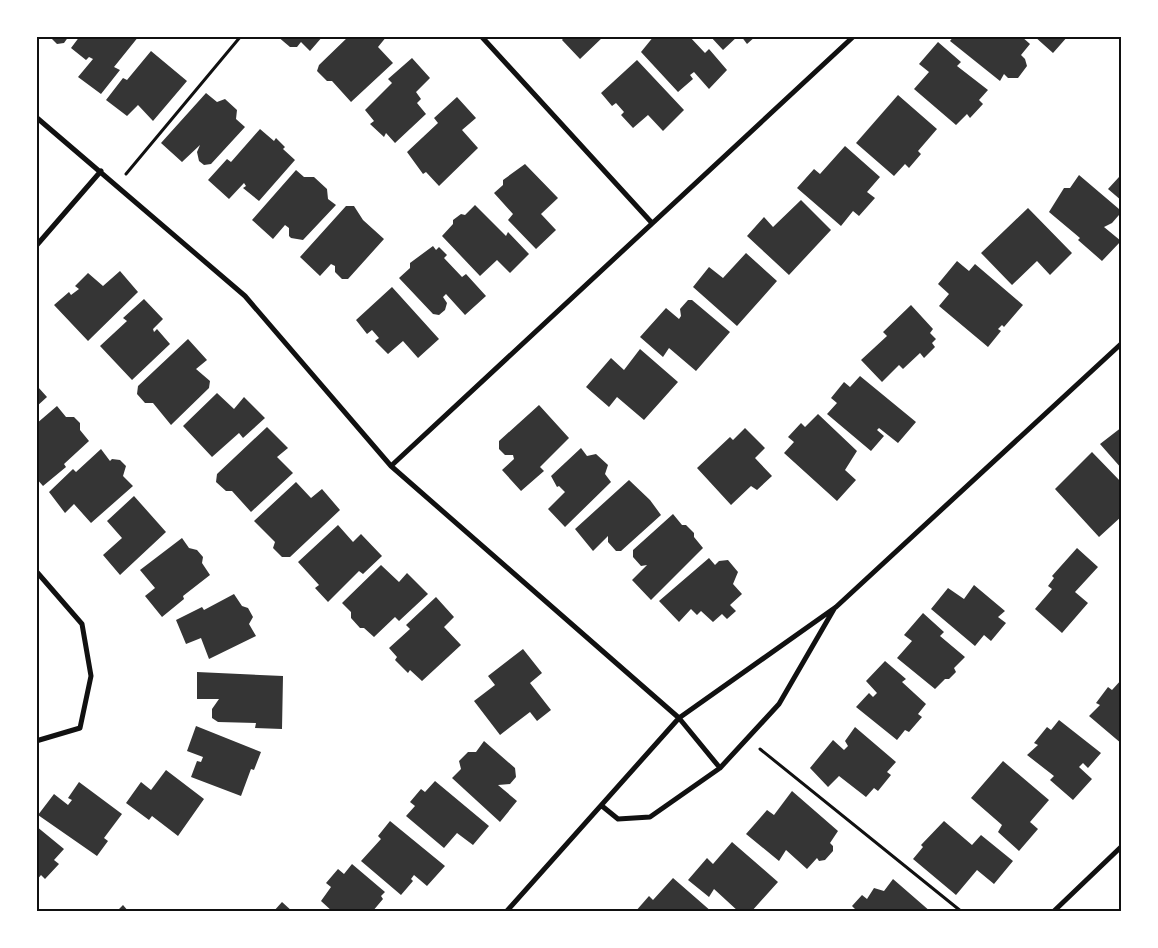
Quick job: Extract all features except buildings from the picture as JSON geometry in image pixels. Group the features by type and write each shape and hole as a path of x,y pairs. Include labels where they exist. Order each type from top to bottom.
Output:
{"street":[{"path":"481,36 652,223"},
{"path":"391,466 854,36"},
{"path":"36,117 245,296 391,466 679,718 720,768"},
{"path":"36,246 101,171"},
{"path":"506,912 679,718 836,607 1122,342"},
{"path":"36,571 82,624 91,676 80,728 36,741"},
{"path":"602,806 618,819 650,817 720,768 779,704 836,607"},
{"path":"1053,912 1122,846"}],"path":[{"path":"117,185 241,36"},
{"path":"746,739 962,912"}]}
